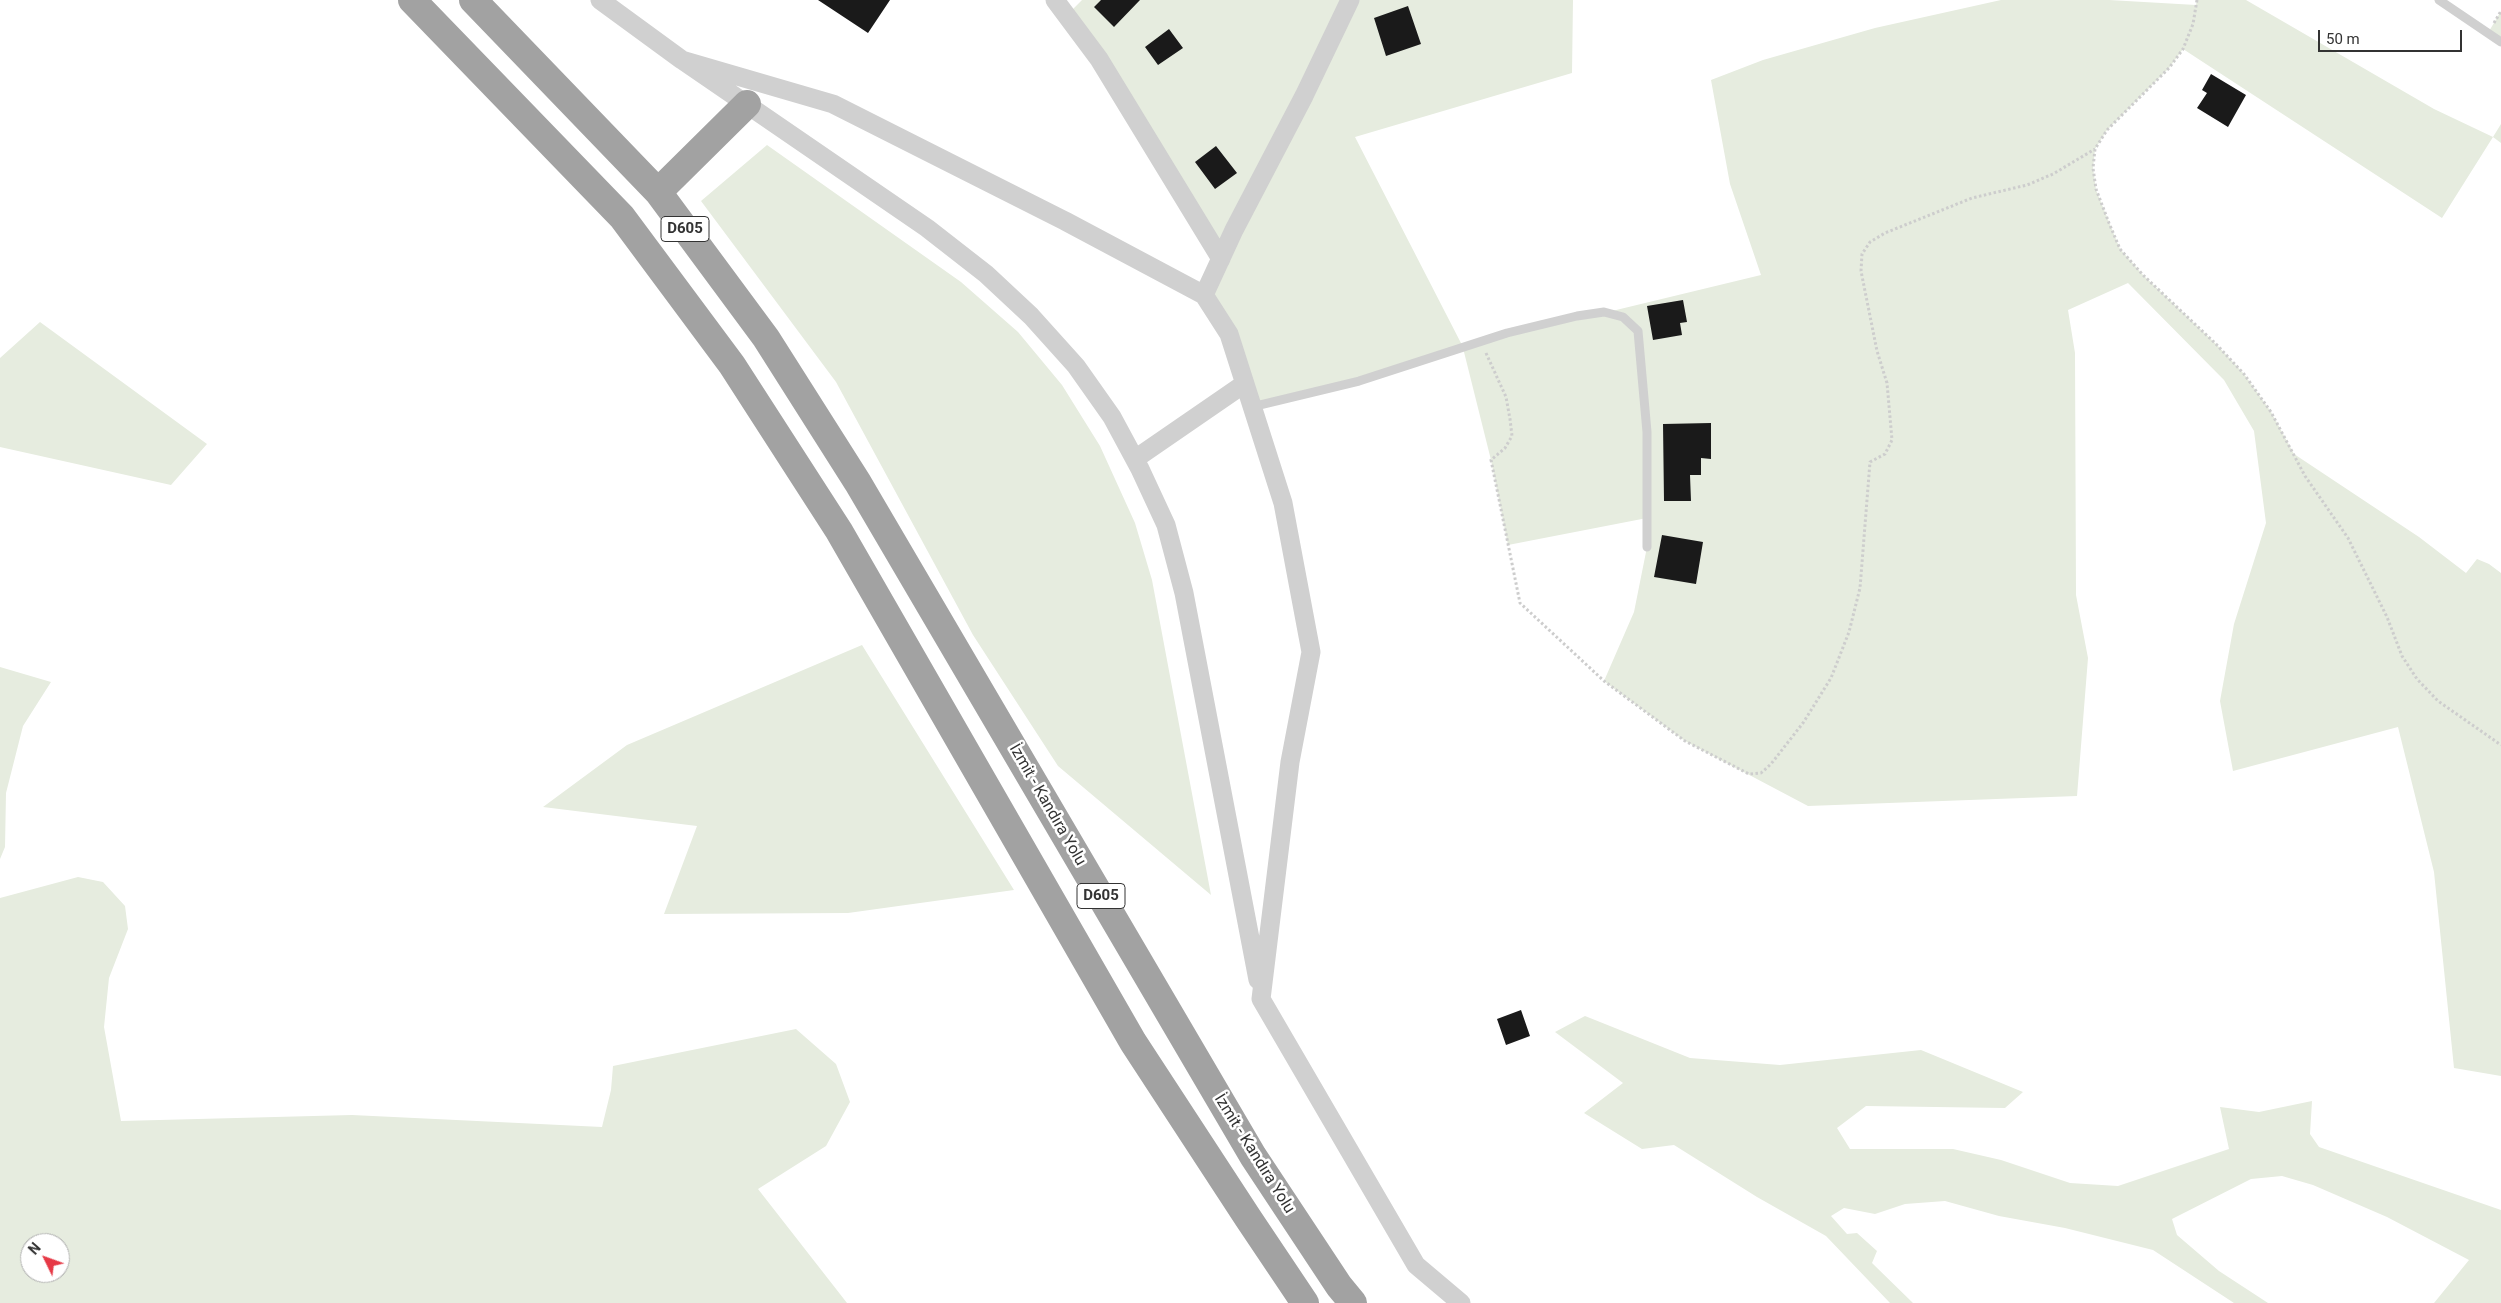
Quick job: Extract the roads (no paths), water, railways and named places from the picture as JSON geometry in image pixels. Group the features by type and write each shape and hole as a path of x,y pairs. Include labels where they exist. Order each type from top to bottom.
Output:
{"highway":[{"path":"412,0 622,217 732,365 839,531 1133,1042 1305,1303"},
{"name":"D605","path":"473,0 658,192"},
{"path":"658,192 747,104"},
{"name":"İzmit - Kandıra Yolu","path":"658,192 766,338 858,483 1254,1156 1339,1286 1353,1303"}],"street":[{"path":"600,0 682,60 927,228 986,274 1031,316 1076,366 1112,417 1135,459 1166,525 1184,592 1261,999 1416,1265 1461,1303"},
{"path":"1055,0 1100,59 1221,259"},
{"path":"1204,295 1350,0"},
{"path":"682,60 833,104 1065,221 1204,295 1229,334 1283,503 1311,652 1290,762 1261,999"},
{"path":"1135,459 1244,384"}],"lane":[{"path":"2439,0 2501,42"},
{"path":"1251,407 1359,381 1480,341 1577,316 1604,312 1623,317 1638,331 1647,432 1647,547"}]}
